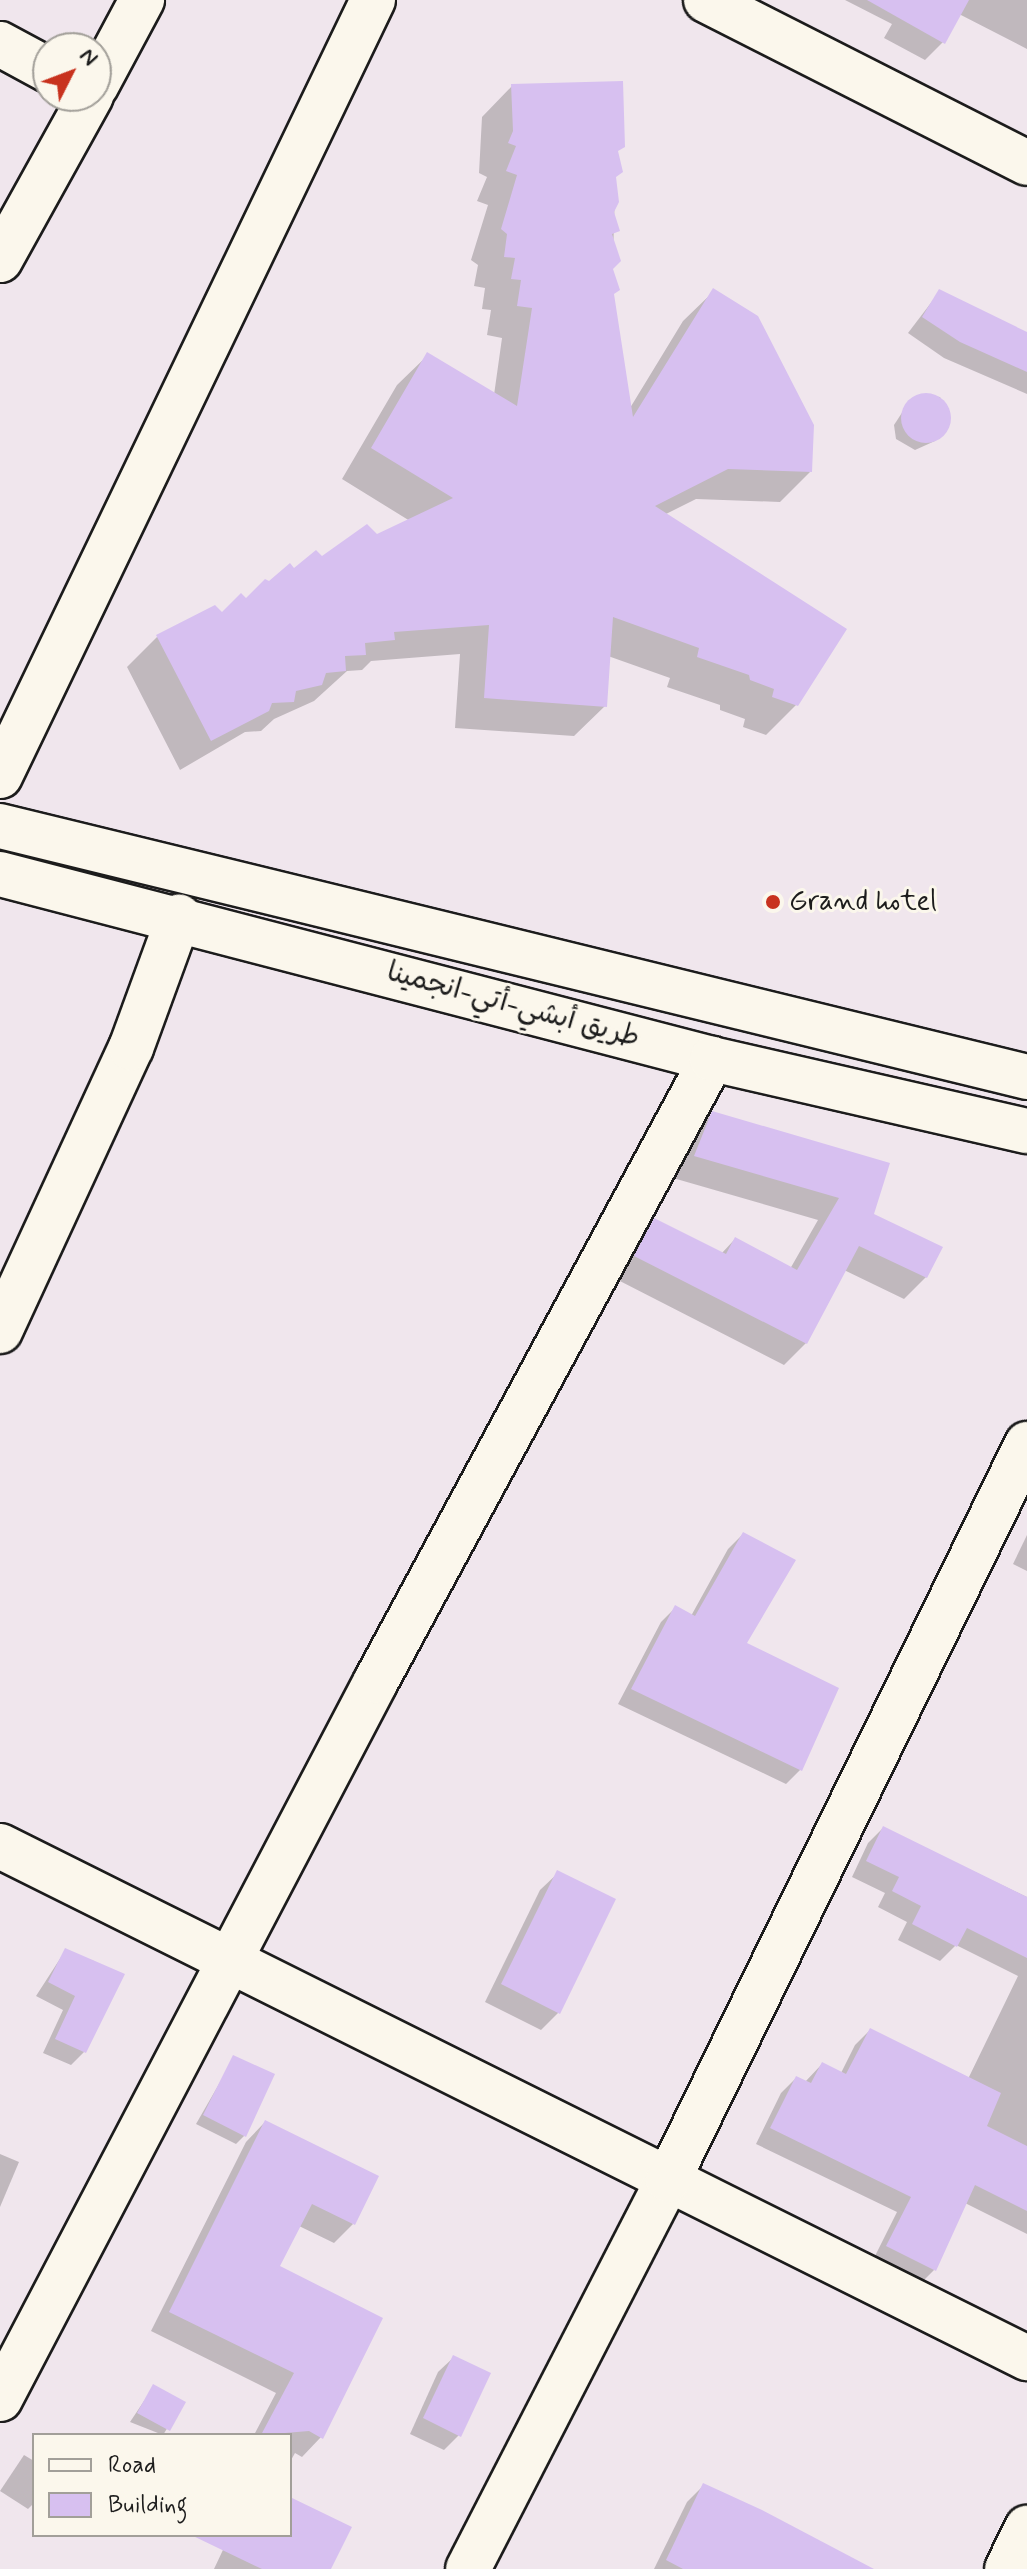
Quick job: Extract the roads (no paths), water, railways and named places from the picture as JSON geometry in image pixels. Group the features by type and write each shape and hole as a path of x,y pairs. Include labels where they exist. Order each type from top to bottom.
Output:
{"main road":[{"path":"112,56 142,0"},
{"path":"0,776 373,0"},
{"path":"706,0 1027,163"},
{"path":"0,44 32,61"},
{"path":"0,260 82,112"},
{"path":"0,826 1027,1077"},
{"name":"طريق أبشي-أتي-انجمينا","path":"0,874 179,917 712,1059 1027,1131"},
{"path":"0,1331 131,1048 179,917"},
{"path":"0,2399 230,1960 712,1059"},
{"path":"468,2569 668,2180 1027,1444"},
{"path":"0,1846 1027,2358"},
{"path":"1007,2569 1027,2528"}],"place":[{"name":"Grand hotel","path":"773,902"}]}
